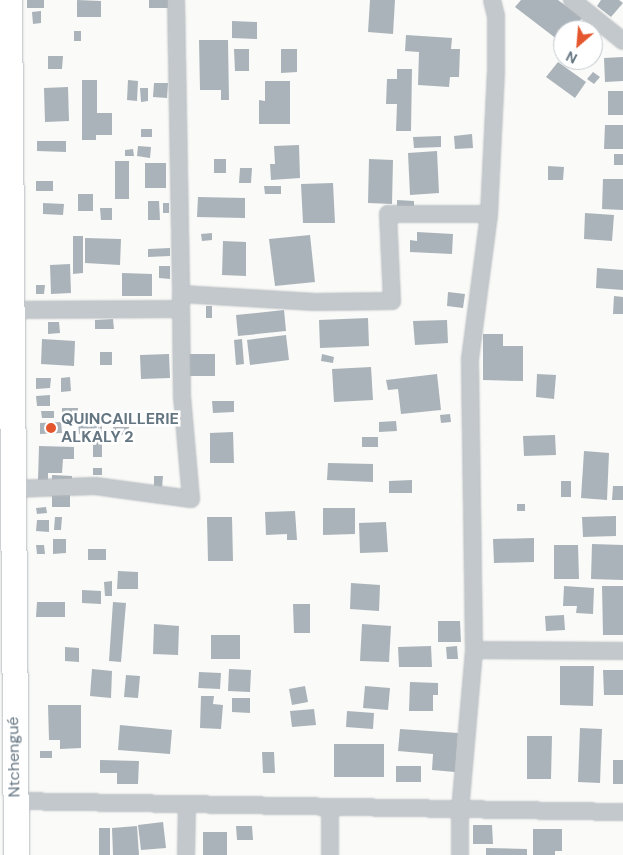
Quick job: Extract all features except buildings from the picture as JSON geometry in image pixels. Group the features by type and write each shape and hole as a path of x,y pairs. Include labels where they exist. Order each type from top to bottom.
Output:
{"main road":[{"name":"Ntchengué","path":"9,0 11,310 5,419 11,489 16,855"}],"street":[{"path":"11,489 95,486 191,499 182,397 176,0"},
{"path":"460,855 460,810 474,650 470,359 489,214 496,71 496,16 492,0"},
{"path":"572,0 623,41"},
{"path":"11,310 181,302 392,301 388,214 489,214"},
{"path":"474,650 623,651"},
{"path":"15,801 623,812"},
{"path":"186,855 187,804"},
{"path":"330,808 330,855"}],"place":[{"name":"QUINCAILLERIE ALKALY 2","path":"51,428"}]}
